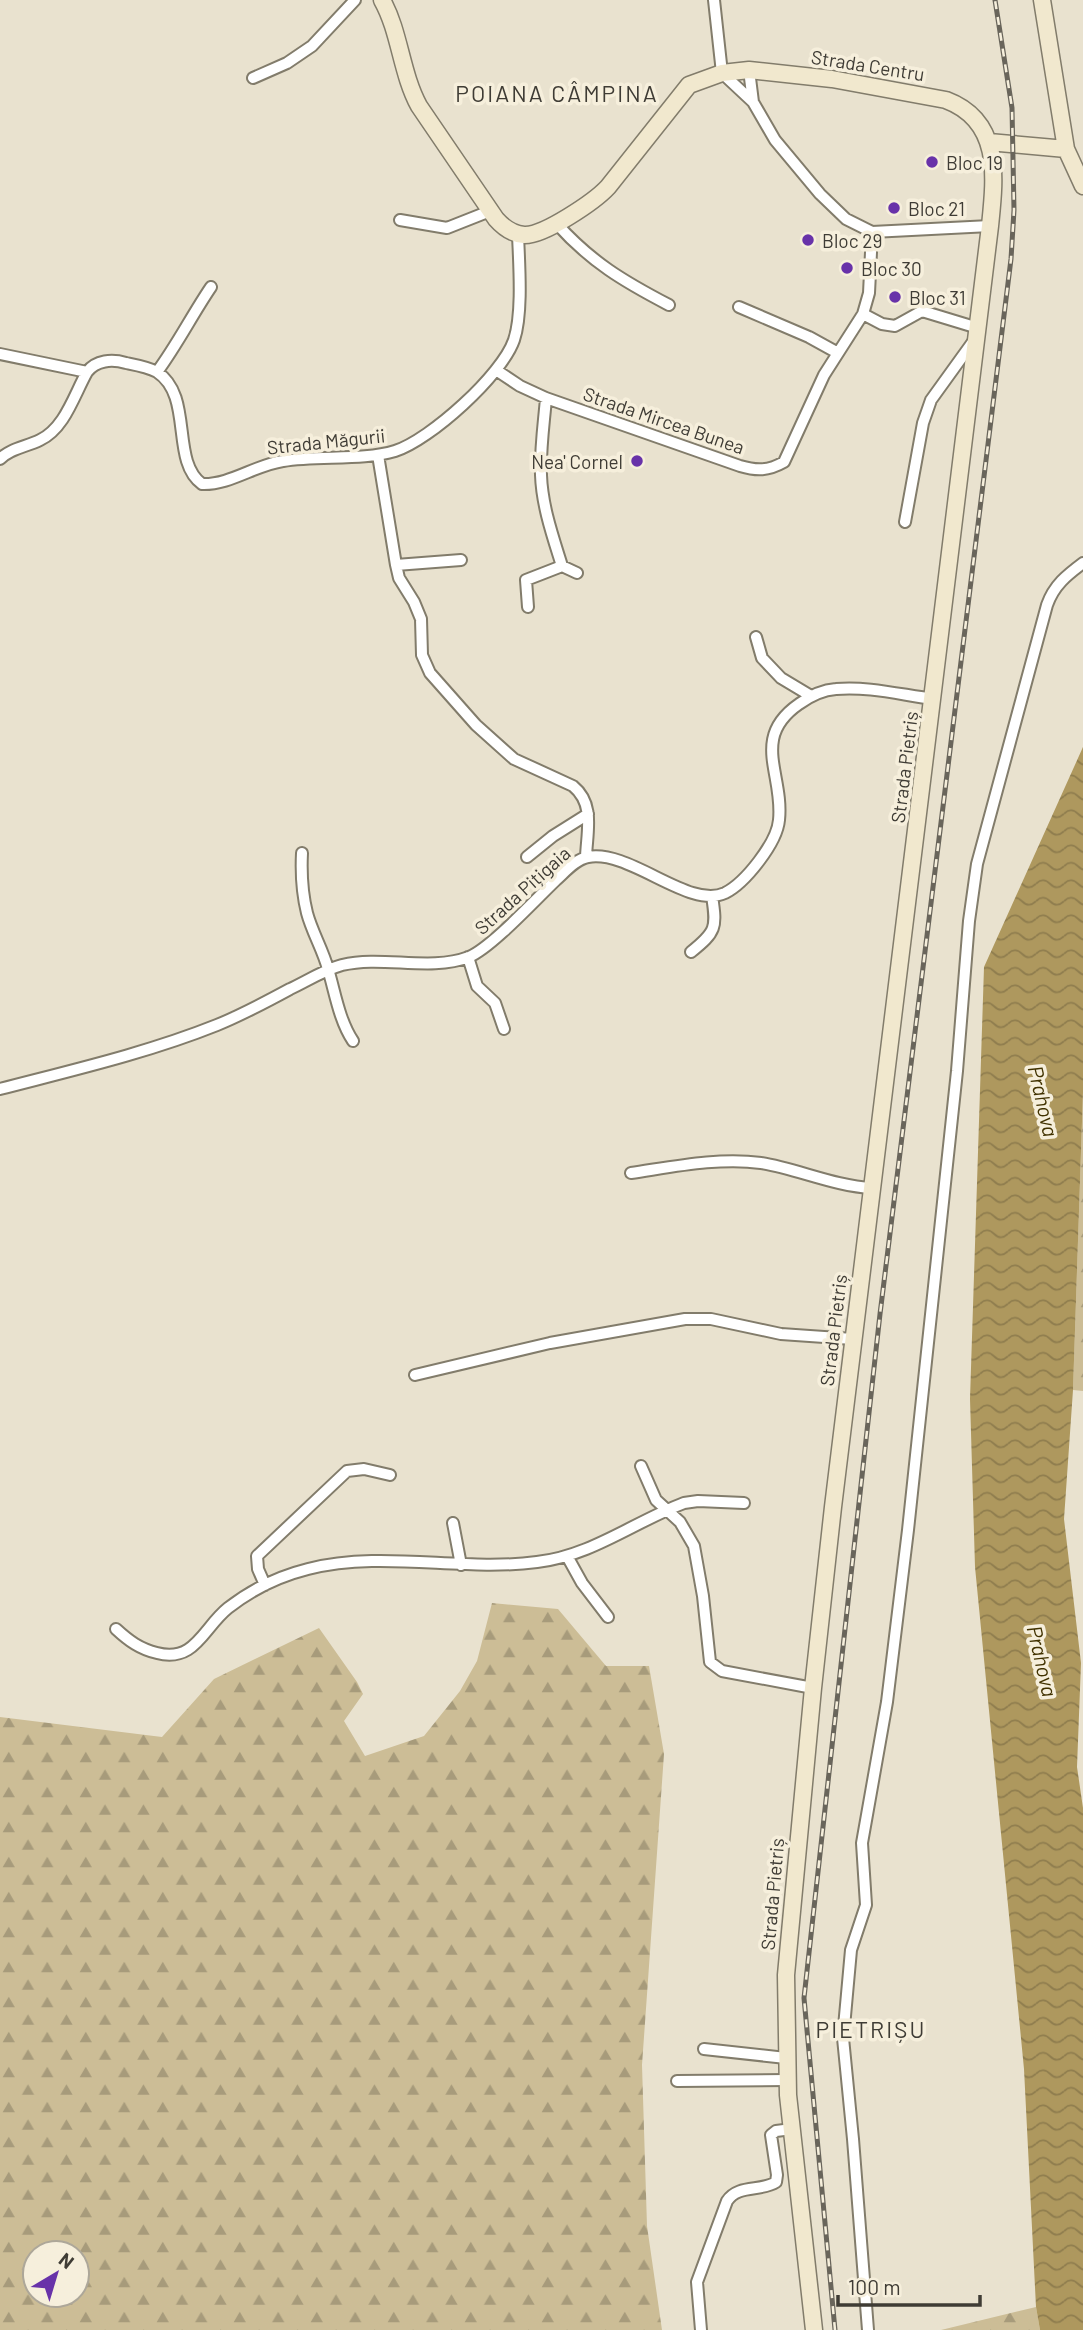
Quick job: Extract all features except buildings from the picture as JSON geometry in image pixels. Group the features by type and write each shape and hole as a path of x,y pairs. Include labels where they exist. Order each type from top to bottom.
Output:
{"main road":[{"path":"382,0 389,12 411,91 419,106 491,211 502,225 518,234"},
{"path":"1042,0 1066,149 1083,186"},
{"name":"Strada Centru","path":"518,234 533,234 556,223 601,194 689,85 722,73 748,70 832,79 935,97 956,104 970,113 989,142 993,160 990,226 977,332"},
{"path":"989,142 1066,149"},
{"name":"Strada Pietriș","path":"814,2330 787,2080 786,1975 813,1688 853,1339 934,699 977,332"}],"street":[{"path":"253,78 287,63 312,46 355,0"},
{"path":"715,0 722,73 754,102"},
{"path":"748,70 754,102 775,140 820,194 846,219 872,232 990,226"},
{"path":"400,220 447,228 491,211"},
{"path":"556,223 591,259 669,305"},
{"path":"872,232 869,293 863,314 882,324 895,326 922,311 977,332 931,400 923,423 905,522"},
{"name":"Strada Măgurii","path":"156,372 172,392 179,412 190,470 202,484 213,485 263,465 283,461 378,455 395,451 424,436 445,420 496,370 509,352 517,327 518,234"},
{"path":"0,459 10,452 43,439 56,428 91,366 106,361 120,361 156,372 177,345 211,287"},
{"path":"739,307 809,337 838,353"},
{"name":"Strada Mircea Bunea","path":"496,370 520,386 546,398 740,466 772,469 784,462 788,456 824,375 863,314"},
{"path":"0,355 86,372"},
{"path":"546,398 541,475 547,513 562,566"},
{"path":"378,455 399,578 421,619 422,655 430,673 476,725 514,759 573,786 580,792 585,798 588,814 586,856"},
{"path":"396,565 461,561"},
{"path":"868,2330 843,2038 851,1950 866,1905 862,1843 887,1702 908,1530 957,1071 969,921 977,863 1047,605 1059,582 1083,563"},
{"path":"528,607 526,580 562,566 578,573"},
{"path":"756,637 762,659 781,678 811,696"},
{"path":"691,953 709,937 715,927 712,896 730,890 742,880 773,841 780,817 773,761 775,733 784,714 811,696 824,691 853,689 934,699"},
{"path":"527,858 553,836 588,814"},
{"path":"302,853 300,878 307,914 353,1041"},
{"name":"Strada Pițigaia","path":"0,1088 112,1060 180,1038 247,1012 343,965 365,962 440,962 468,957 487,945 568,869 586,856 618,861 690,891 712,896"},
{"path":"468,957 477,986 495,1003 504,1029"},
{"path":"631,1173 719,1163 758,1163 799,1171 845,1185 872,1188"},
{"path":"415,1375 550,1343 685,1319 710,1319 781,1334 853,1339"},
{"path":"641,1465 656,1500 680,1522 694,1546 710,1662 722,1671 813,1688"},
{"path":"265,1585 258,1569 257,1556 316,1503 342,1475 354,1469 390,1475"},
{"path":"117,1629 135,1645 147,1651 167,1656 177,1655 190,1649 230,1607 265,1585 307,1570 333,1564 392,1562 536,1563 567,1556 684,1503 744,1503"},
{"path":"453,1523 461,1564"},
{"path":"567,1556 582,1583 608,1617"},
{"path":"704,2049 786,2058"},
{"path":"677,2081 787,2080"},
{"path":"701,2330 697,2282 727,2201 735,2193 771,2186 776,2182 778,2175 771,2135 776,2131 792,2129"}],"green space":[{"path":"1083,1092 1083,1391 1073,1390"},
{"path":"492,1603 558,1609 606,1666 649,1666 664,1754 642,2065 647,2226 662,2330 0,2330 0,1717 162,1737 214,1679 319,1628 363,1694 344,1721 365,1756 424,1736 460,1691 477,1661"},
{"path":"1036,2307 1040,2330 941,2330"}],"water":[{"name":"Prahova","path":"1083,747 1083,1092 1073,1390 1064,1519 1081,1663 1077,1767 1083,1808 1083,2330 1040,2330 1036,2307 1024,2069 975,1567 970,1399 984,967"}],"railway":[{"path":"835,2330 804,1998 880,1314 1011,259 1014,210 1012,108 995,0"}],"place":[{"name":"Bloc 19","path":"932,162"},
{"name":"Bloc 21","path":"894,208"},
{"name":"Bloc 29","path":"808,240"},
{"name":"Bloc 30","path":"847,268"},
{"name":"Bloc 31","path":"895,297"},
{"name":"Nea' Cornel","path":"637,461"}],"district":[{"name":"POIANA CÂMPINA","path":"557,93"},
{"name":"PIETRIȘU","path":"871,2029"}]}
